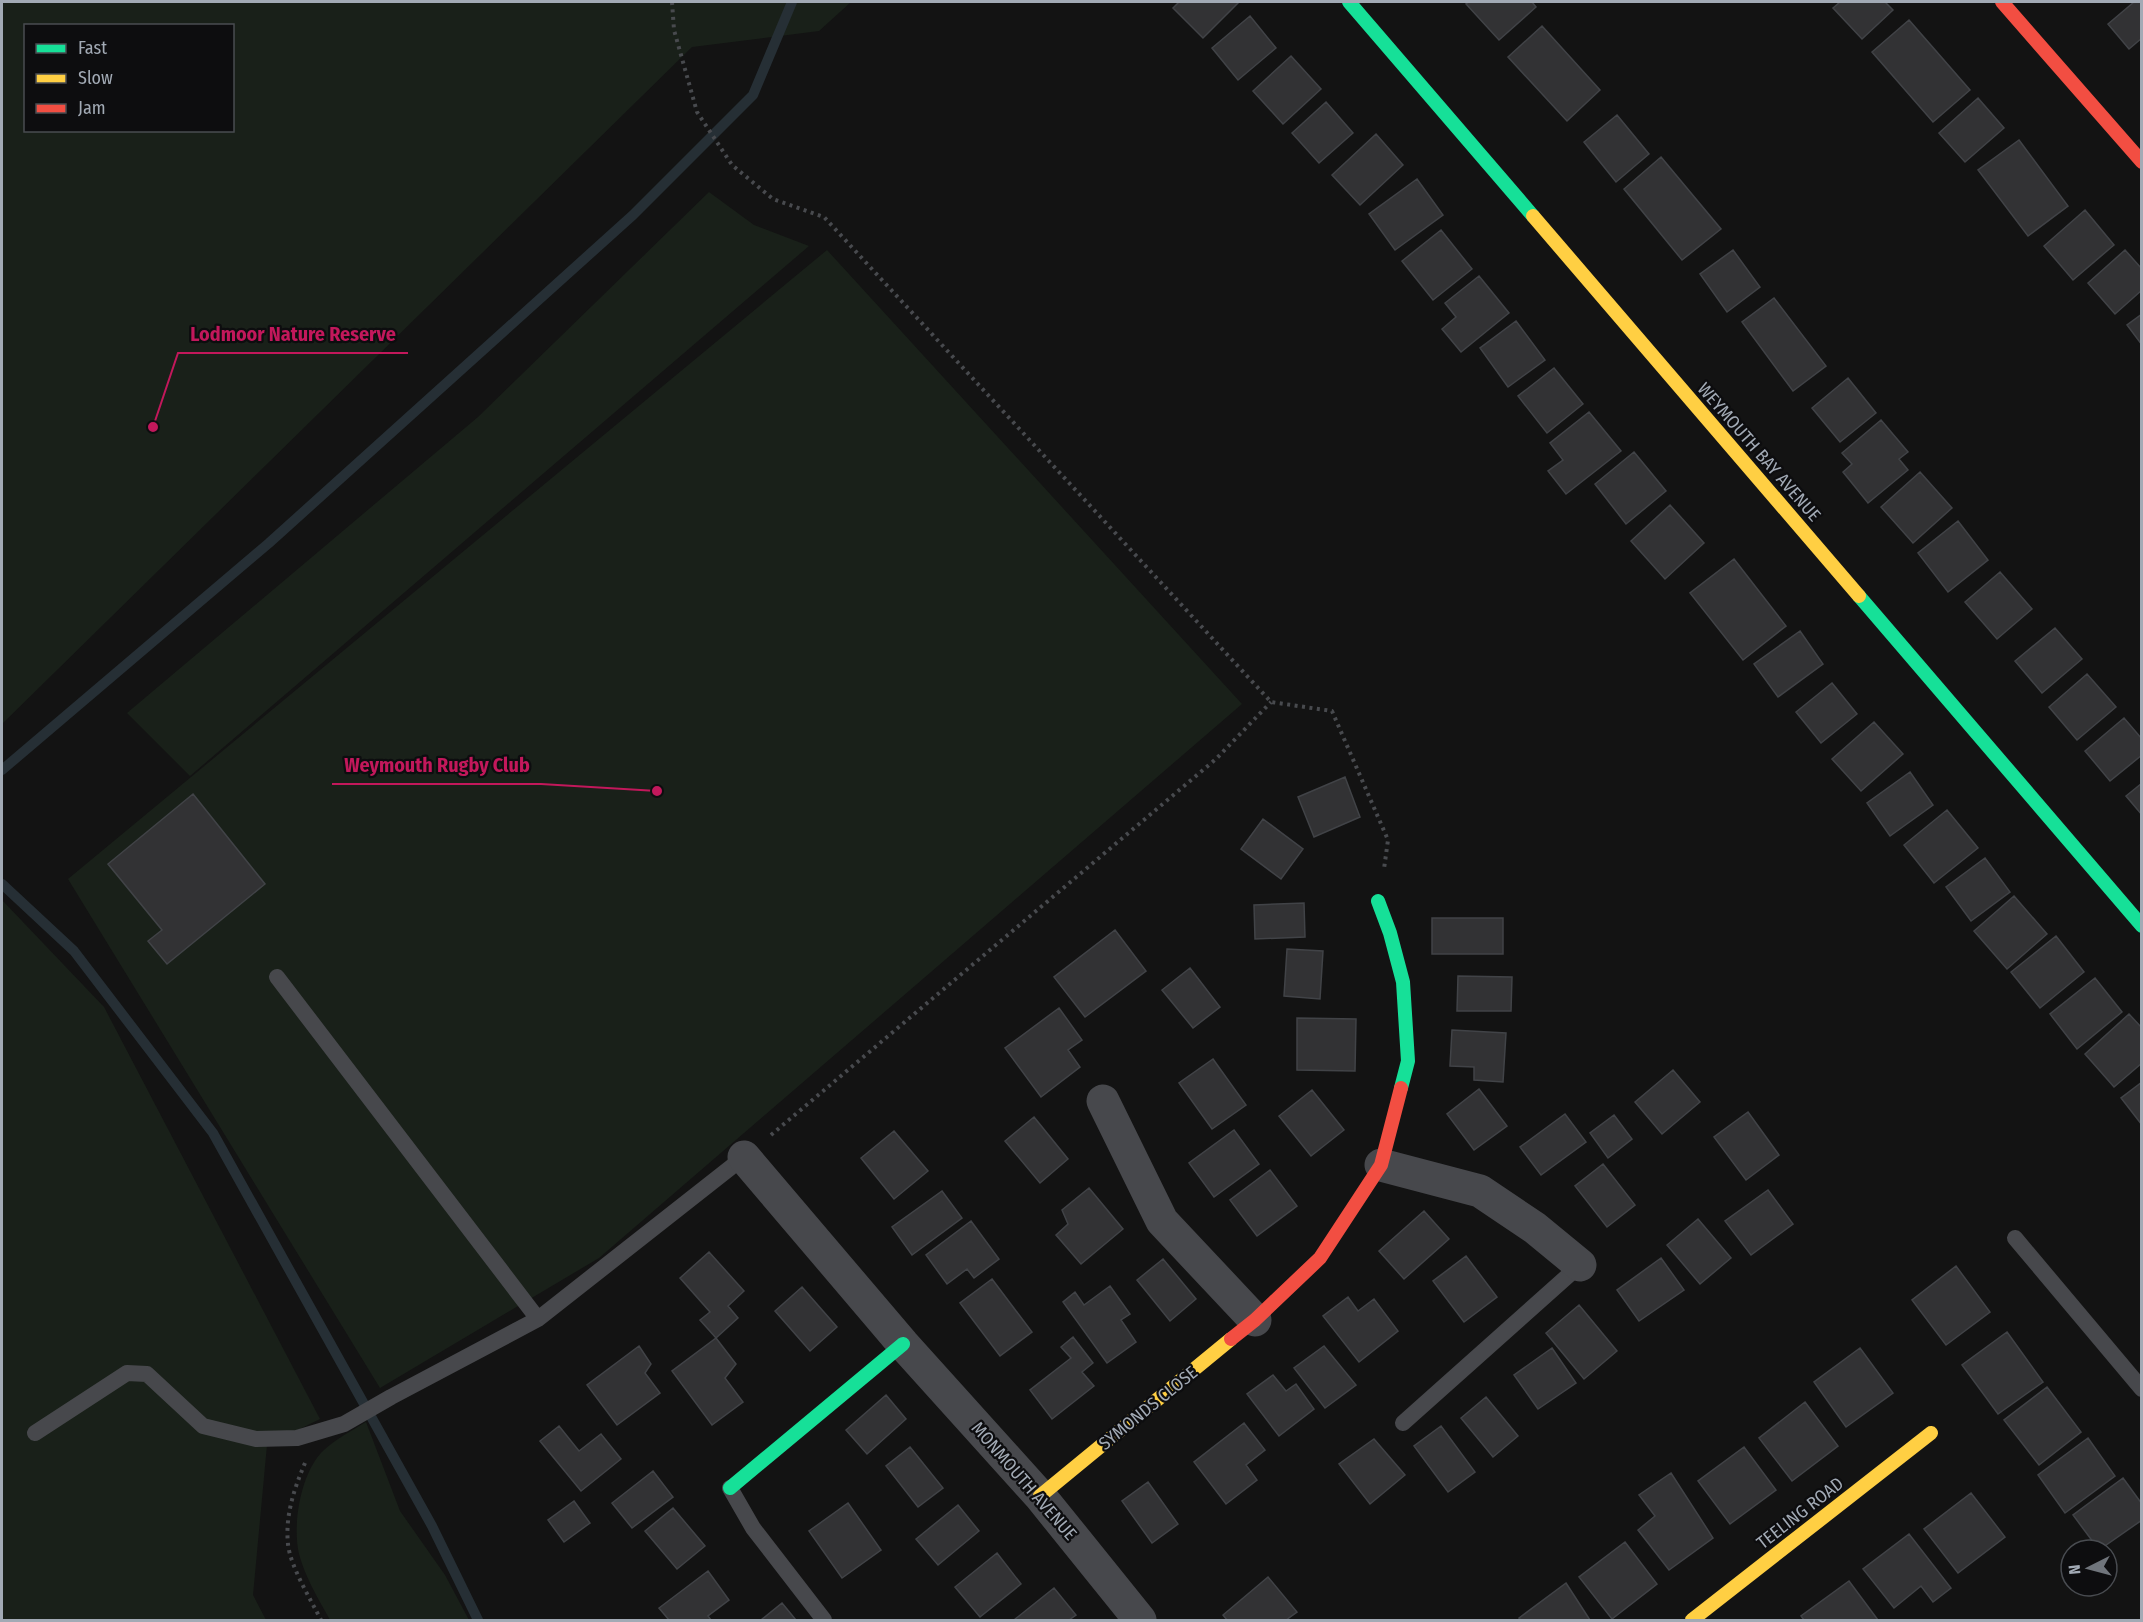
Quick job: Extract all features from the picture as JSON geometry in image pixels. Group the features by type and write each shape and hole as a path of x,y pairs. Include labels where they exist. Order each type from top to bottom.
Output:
{"street":[{"name":"WEYMOUTH BAY AVENUE","path":"1349,2 2142,926"},
{"path":"2002,2 2142,162"},
{"name":"SYMONDS CLOSE","path":"1040,1496 1255,1320 1320,1258 1381,1165 1408,1061 1403,982 1390,933 1378,901"},
{"path":"1103,1101 1162,1221 1255,1320"},
{"name":"MONMOUTH AVENUE","path":"744,1157 903,1344 1040,1496 1140,1620"},
{"path":"1381,1165 1480,1191 1535,1228 1580,1265"},
{"path":"730,1488 903,1344"},
{"name":"TEELING ROAD","path":"1692,1620 1931,1433"}],"lane":[{"path":"277,977 538,1319"},
{"path":"35,1433 127,1372 147,1374 203,1426 256,1439 297,1438 344,1424 390,1397 538,1319 744,1157"},
{"path":"2015,1238 2142,1389"},
{"path":"1402,1424 1580,1265"},
{"path":"730,1488 753,1528 824,1620"}],"path":[{"path":"672,2 674,30 696,112 732,165 773,199 824,217 1271,702 1332,711 1388,840 1378,901"},
{"path":"744,1157 1216,759 1271,702"},
{"path":"321,1620 299,1576 288,1546 288,1512 309,1454 344,1424"}],"shaded area":[{"path":"2,2 851,2 819,31 692,47 2,724"},
{"path":"709,192 754,225 809,246 190,776 127,713 478,417"},
{"path":"827,250 1242,704 599,1258 380,1388 68,879"},
{"path":"2,900 104,1007 320,1419 267,1445 253,1595 266,1620 2,1620"},
{"path":"366,1422 400,1511 445,1575 469,1620 330,1620 313,1588 302,1563 297,1542 298,1513 304,1484 316,1459 324,1450"}],"building":[{"path":"1179,2 1239,2 1203,38 1173,8"},
{"path":"1469,2 1532,2 1536,7 1499,40 1466,4"},
{"path":"1840,2 1885,2 1893,10 1862,39 1833,8"},
{"path":"2134,2 2142,2 2142,38 2129,49 2108,24"},
{"path":"1250,16 1276,48 1238,80 1212,48"},
{"path":"1909,20 1970,90 1933,122 1872,52"},
{"path":"1542,26 1600,90 1567,121 1508,57"},
{"path":"1291,56 1321,89 1283,124 1253,91"},
{"path":"1978,98 2004,128 1965,162 1939,133"},
{"path":"1326,102 1353,133 1319,163 1292,133"},
{"path":"1617,115 1649,154 1616,182 1584,142"},
{"path":"1376,134 1403,165 1360,205 1332,175"},
{"path":"2019,140 2068,206 2028,236 1978,170"},
{"path":"1661,157 1721,229 1682,260 1624,189"},
{"path":"1417,179 1443,215 1395,250 1369,214"},
{"path":"2085,210 2114,245 2073,280 2044,246"},
{"path":"1441,230 1472,269 1433,300 1402,261"},
{"path":"1733,250 1760,287 1727,312 1700,274"},
{"path":"2125,250 2142,269 2142,290 2115,314 2088,283"},
{"path":"1479,276 1509,313 1461,352 1442,329 1456,317 1445,303"},
{"path":"1774,298 1826,366 1793,391 1742,322"},
{"path":"2142,314 2142,345 2127,325"},
{"path":"1516,321 1545,360 1508,387 1480,348"},
{"path":"1554,368 1583,404 1547,433 1518,396"},
{"path":"1848,378 1876,413 1840,442 1812,408"},
{"path":"1589,412 1621,451 1566,494 1548,471 1563,460 1550,443"},
{"path":"1881,420 1908,452 1899,459 1908,470 1868,503 1843,472 1852,464 1842,453"},
{"path":"1634,452 1666,491 1626,524 1595,484"},
{"path":"1920,472 1952,508 1913,543 1881,507"},
{"path":"1670,505 1704,543 1665,579 1631,541"},
{"path":"1958,521 1988,560 1948,592 1918,553"},
{"path":"1734,559 1786,626 1743,660 1690,593"},
{"path":"2000,572 2032,609 1997,639 1965,602"},
{"path":"2055,628 2082,659 2042,693 2015,661"},
{"path":"1800,631 1823,664 1778,697 1754,664"},
{"path":"2087,674 2116,707 2077,740 2049,707"},
{"path":"1832,683 1857,714 1821,743 1796,712"},
{"path":"2124,718 2142,739 2142,755 2110,781 2085,751"},
{"path":"1874,722 1903,754 1861,791 1832,759"},
{"path":"1910,772 1933,805 1890,836 1867,803"},
{"path":"1345,777 1360,817 1314,837 1298,797"},
{"path":"2142,783 2142,815 2126,796"},
{"path":"193,794 265,884 167,964 148,941 162,930 108,864"},
{"path":"1947,810 1978,848 1934,883 1904,845"},
{"path":"1263,819 1303,849 1281,879 1241,849"},
{"path":"1985,858 2010,892 1971,921 1946,887"},
{"path":"2014,896 2047,934 2007,969 1974,931"},
{"path":"1304,903 1305,937 1255,939 1254,905"},
{"path":"1432,918 1503,918 1503,954 1432,954"},
{"path":"1115,930 1146,971 1085,1017 1054,977"},
{"path":"2056,936 2084,972 2040,1008 2011,972"},
{"path":"1287,949 1323,951 1320,999 1284,996"},
{"path":"1190,968 1220,1007 1193,1028 1162,990"},
{"path":"1458,976 1512,977 1511,1011 1457,1011"},
{"path":"2095,978 2122,1012 2077,1049 2050,1014"},
{"path":"1059,1008 1082,1040 1068,1050 1080,1067 1041,1097 1005,1048"},
{"path":"2129,1014 2142,1028 2142,1063 2114,1087 2085,1054"},
{"path":"1297,1018 1356,1019 1355,1071 1297,1070"},
{"path":"1452,1030 1506,1033 1503,1082 1474,1080 1474,1067 1450,1066"},
{"path":"1213,1059 1246,1105 1212,1129 1179,1083"},
{"path":"1673,1070 1700,1102 1662,1134 1635,1102"},
{"path":"2142,1082 2142,1125 2121,1098"},
{"path":"1479,1089 1507,1126 1474,1150 1447,1114"},
{"path":"1312,1090 1344,1130 1311,1156 1279,1116"},
{"path":"1748,1112 1779,1155 1746,1180 1714,1137"},
{"path":"1565,1114 1586,1142 1541,1175 1520,1147"},
{"path":"1614,1115 1632,1139 1608,1158 1590,1133"},
{"path":"1034,1117 1068,1159 1040,1183 1005,1141"},
{"path":"1234,1130 1259,1164 1214,1197 1189,1163"},
{"path":"894,1131 928,1171 894,1199 861,1158"},
{"path":"1603,1164 1635,1205 1607,1227 1575,1186"},
{"path":"1270,1170 1297,1206 1257,1236 1230,1200"},
{"path":"1089,1188 1123,1229 1081,1264 1056,1235 1068,1224 1062,1210"},
{"path":"1768,1190 1793,1224 1751,1255 1725,1221"},
{"path":"942,1191 962,1218 912,1255 892,1227"},
{"path":"1424,1211 1449,1239 1404,1279 1379,1251"},
{"path":"1698,1219 1731,1258 1700,1284 1667,1245"},
{"path":"971,1221 999,1259 974,1278 967,1269 947,1284 926,1255"},
{"path":"709,1252 744,1291 728,1306 738,1318 716,1338 700,1320 710,1312 680,1278"},
{"path":"1466,1256 1497,1297 1464,1322 1433,1281"},
{"path":"1661,1258 1684,1290 1639,1321 1617,1290"},
{"path":"1163,1259 1196,1299 1170,1321 1137,1280"},
{"path":"1956,1266 1990,1312 1946,1345 1912,1300"},
{"path":"992,1279 1032,1332 1000,1356 960,1303"},
{"path":"1110,1286 1130,1314 1121,1320 1136,1342 1107,1363 1063,1302 1075,1292 1084,1305"},
{"path":"802,1287 837,1327 810,1351 775,1311"},
{"path":"1348,1297 1358,1311 1374,1299 1398,1331 1359,1362 1323,1316"},
{"path":"1579,1305 1617,1351 1584,1379 1546,1333"},
{"path":"2007,1332 2043,1382 1998,1414 1962,1365"},
{"path":"1073,1337 1093,1363 1082,1372 1094,1386 1052,1419 1030,1390 1071,1358 1061,1347"},
{"path":"716,1338 736,1364 725,1378 743,1402 712,1425 672,1371"},
{"path":"639,1346 651,1364 645,1373 660,1393 617,1425 587,1385"},
{"path":"1324,1346 1356,1385 1325,1408 1294,1368"},
{"path":"1552,1348 1576,1383 1538,1409 1514,1375"},
{"path":"1860,1348 1893,1393 1846,1427 1814,1382"},
{"path":"1273,1375 1286,1391 1296,1384 1314,1409 1279,1436 1247,1394"},
{"path":"2047,1387 2081,1432 2039,1465 2004,1420"},
{"path":"886,1395 906,1419 867,1454 846,1430"},
{"path":"1486,1397 1518,1436 1493,1457 1461,1418"},
{"path":"1805,1402 1838,1446 1792,1481 1759,1438"},
{"path":"1244,1423 1265,1450 1246,1465 1257,1480 1226,1504 1194,1462"},
{"path":"559,1426 579,1451 601,1434 621,1459 581,1491 540,1441"},
{"path":"1441,1426 1475,1472 1448,1492 1414,1446"},
{"path":"2088,1438 2115,1476 2065,1513 2038,1475"},
{"path":"1374,1439 1405,1475 1370,1504 1339,1464"},
{"path":"910,1447 943,1488 918,1507 886,1466"},
{"path":"1744,1447 1776,1490 1730,1524 1698,1481"},
{"path":"653,1471 673,1497 632,1528 612,1503"},
{"path":"1671,1473 1713,1538 1669,1570 1638,1530 1655,1516 1639,1495"},
{"path":"2123,1478 2142,1504 2142,1520 2116,1538 2090,1538 2073,1515"},
{"path":"1148,1482 1178,1524 1152,1543 1122,1501"},
{"path":"1971,1493 2005,1537 1958,1573 1924,1529"},
{"path":"574,1501 590,1523 564,1542 548,1520"},
{"path":"848,1503 881,1550 842,1578 809,1531"},
{"path":"958,1505 979,1531 938,1565 916,1539"},
{"path":"673,1508 705,1546 677,1569 645,1531"},
{"path":"1909,1534 1951,1588 1933,1602 1921,1586 1894,1608 1863,1569"},
{"path":"1625,1542 1657,1584 1612,1619 1579,1577"},
{"path":"997,1553 1021,1584 980,1617 955,1587"},
{"path":"708,1571 729,1600 708,1616 711,1620 669,1620 659,1608"},
{"path":"1268,1577 1297,1612 1286,1620 1227,1620 1223,1615"},
{"path":"1849,1581 1878,1620 1804,1620 1801,1616"},
{"path":"1566,1583 1590,1620 1521,1620 1519,1618"},
{"path":"1054,1588 1076,1615 1069,1620 1014,1620"},
{"path":"782,1603 796,1620 761,1620"}],"waterway":[{"path":"2,770 269,543 633,215 753,95 792,2"},
{"path":"2,884 74,951 213,1133 432,1526 478,1620"}],"traffic: fast":[{"path":"1349,2 1533,216"},
{"path":"1859,596 2142,926"},
{"path":"1378,901 1390,933 1403,982 1408,1061 1401,1088"},
{"path":"730,1488 903,1344"}],"traffic: slow":[{"path":"1533,216 1859,596"},
{"path":"1040,1496 1231,1339"},
{"path":"1692,1620 1931,1433"}],"traffic: jam":[{"path":"2002,2 2142,162"},
{"path":"1231,1339 1255,1320 1320,1258 1381,1165 1401,1088"}],"place":[{"name":"Lodmoor Nature Reserve","path":"153,427"},
{"name":"Weymouth Rugby Club","path":"657,791"}]}
